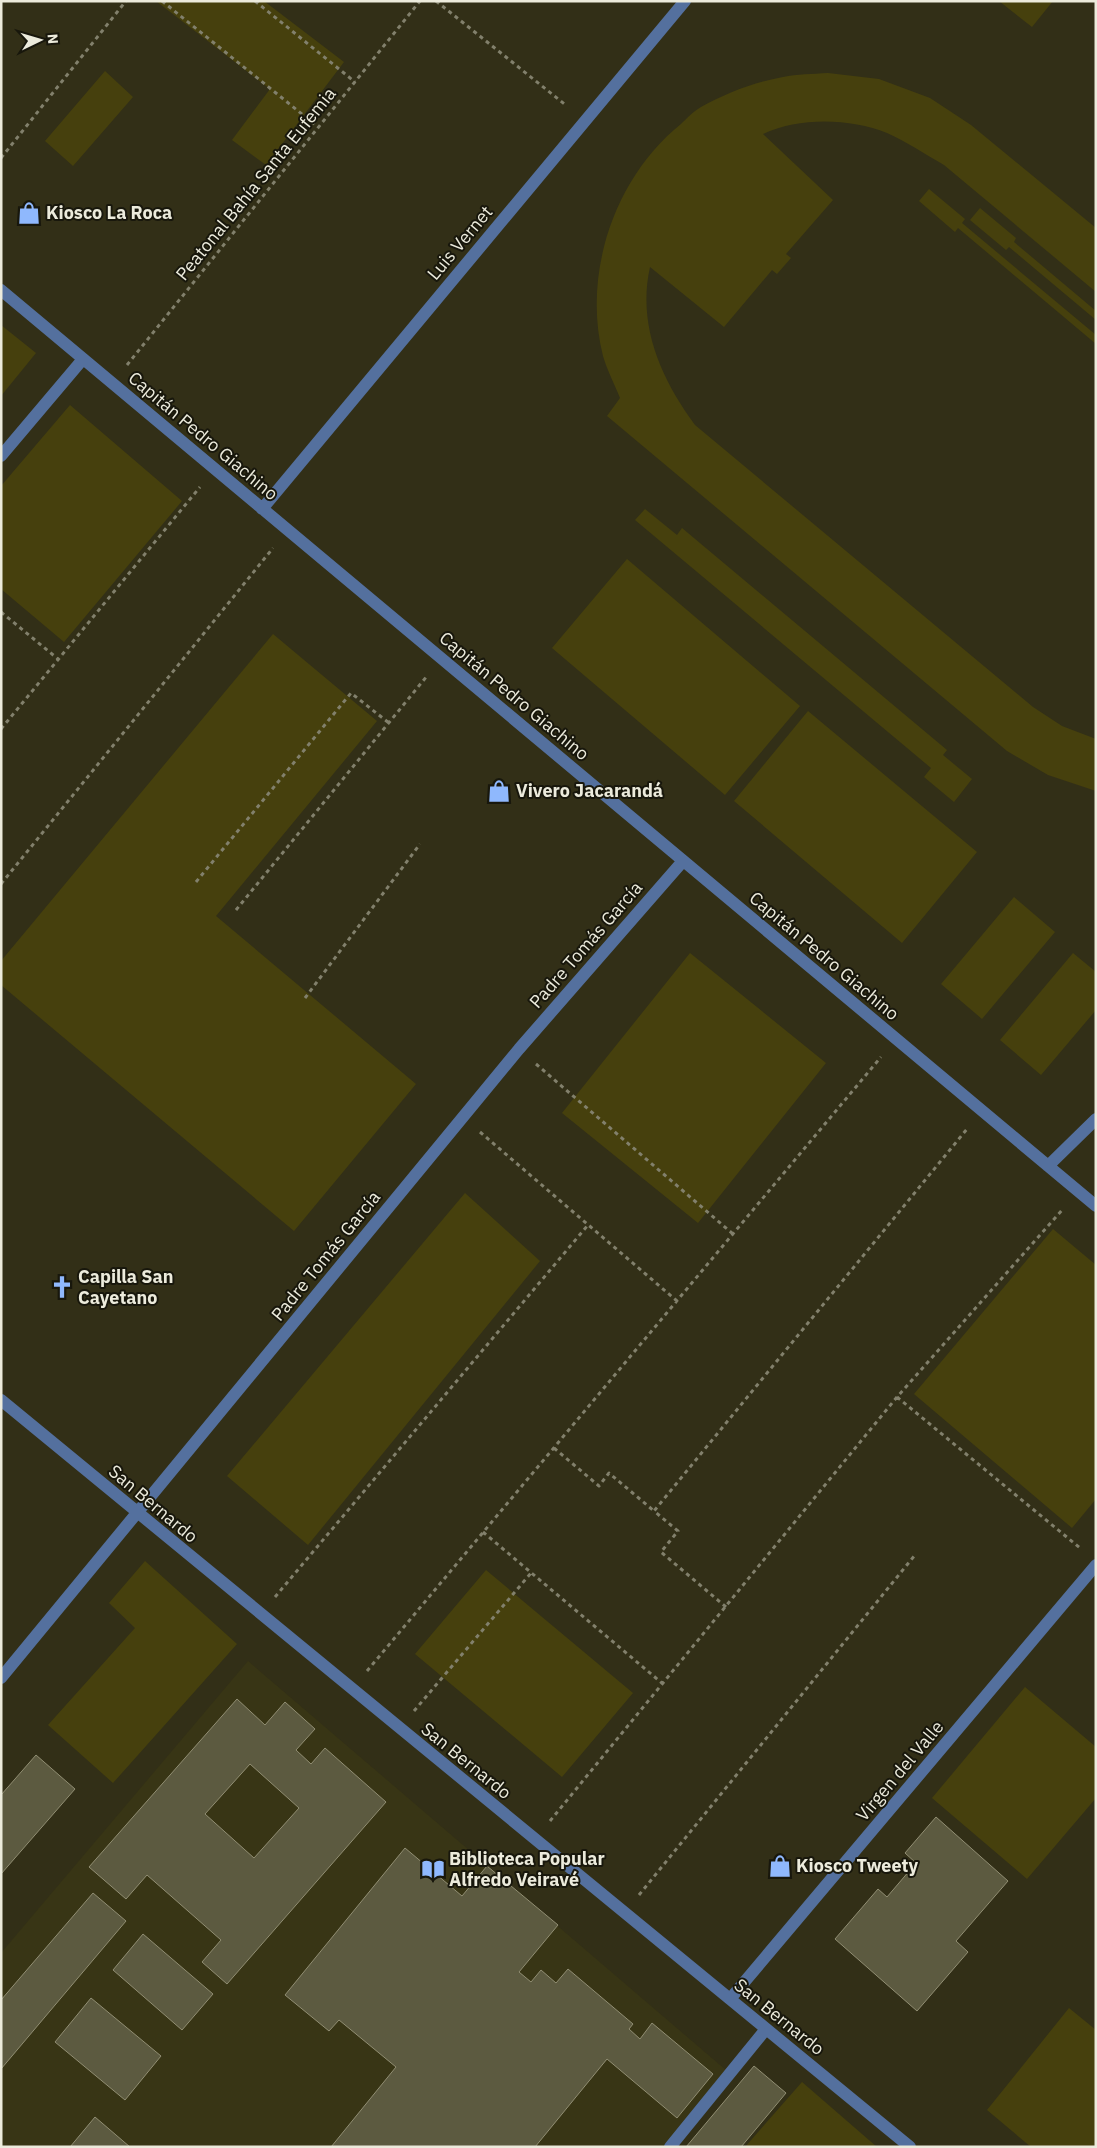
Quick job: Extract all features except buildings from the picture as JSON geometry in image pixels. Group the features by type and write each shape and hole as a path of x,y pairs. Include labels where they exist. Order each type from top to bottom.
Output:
{"street":[{"name":"Luis Vernet","path":"262,509 685,1"},
{"name":"Capitán Pedro Giachino","path":"1,290 1096,1206"},
{"path":"1,456 83,359"},
{"name":"Padre Tomás García","path":"1,1678 519,1049 683,861"},
{"path":"1048,1166 1096,1119"},
{"name":"San Bernardo","path":"1,1400 136,1513 910,2147"},
{"name":"Virgen del Valle","path":"730,1999 1096,1565"},
{"path":"670,2147 766,2029"}],"path":[{"path":"1,158 126,1"},
{"path":"162,1 318,127"},
{"path":"255,1 355,82"},
{"name":"Peatonal Bahía Santa Eufemia","path":"112,383 420,1"},
{"path":"436,1 585,120"},
{"path":"1,729 215,470"},
{"path":"1,884 288,530"},
{"path":"1,612 58,660"},
{"path":"236,910 441,658"},
{"path":"196,882 351,693 388,723"},
{"path":"305,998 420,844"},
{"path":"352,1690 896,1039"},
{"path":"519,1049 733,1234"},
{"path":"654,1511 981,1111"},
{"path":"463,1117 677,1301"},
{"path":"535,1840 897,1397 1078,1192"},
{"path":"260,1614 588,1225"},
{"path":"897,1397 1080,1549"},
{"path":"554,1448 599,1486 609,1473 678,1531 661,1552 726,1607"},
{"path":"483,1532 663,1684"},
{"path":"626,1914 655,1873 915,1555"},
{"path":"399,1729 531,1572"}],"shaded area":[{"path":"156,1 264,1 344,62 266,165 232,140 270,89"},
{"path":"999,1 1053,1 1032,27"},
{"path":"105,71 133,97 73,166 45,141"},
{"path":"828,73 879,79 930,98 971,125 1096,228 1096,292 944,165 916,148 887,133 857,124 808,122 777,128 763,134 833,200 786,254 791,258 777,274 772,270 724,327 650,267 647,310 655,350 662,370 695,425 1033,707 1062,726 1096,739 1096,791 1048,775 1007,751 607,416 620,398 603,356 598,324 597,292 601,260 609,229 622,199 638,171 658,146 701,107 741,89 772,79 794,75"},
{"path":"929,189 965,219 962,223 1096,335 1096,344 958,228 955,232 919,201"},
{"path":"980,208 1016,238 1014,242 1096,311 1096,320 1009,247 1006,250 970,220"},
{"path":"1,325 36,353 1,396"},
{"path":"70,405 182,501 64,642 1,589 1,486"},
{"path":"645,509 677,535 682,528 947,750 943,755 972,779 954,802 924,777 931,768 635,520"},
{"path":"627,559 800,706 725,795 552,648"},
{"path":"273,634 377,721 216,916 416,1084 294,1231 1,985 1,961"},
{"path":"808,711 977,852 902,943 734,801"},
{"path":"1014,897 1055,932 982,1019 941,984"},
{"path":"690,953 826,1063 698,1223 562,1113"},
{"path":"1073,953 1096,972 1096,1010 1041,1075 1000,1040"},
{"path":"465,1193 540,1261 308,1545 227,1476"},
{"path":"1053,1229 1096,1265 1096,1499 1072,1528 914,1394"},
{"path":"145,1561 237,1644 113,1783 48,1725 135,1628 109,1603"},
{"path":"486,1570 633,1693 562,1777 415,1654"},
{"path":"248,1661 727,2071 663,2147 1,2147 1,1953"},
{"path":"1025,1687 1096,1747 1096,1798 1027,1879 932,1798"},
{"path":"1069,2008 1096,2030 1096,2147 1031,2147 987,2110"},
{"path":"802,2082 877,2147 745,2147"}],"place":[{"name":"Kiosco La Roca","path":"29,213"},
{"name":"Vivero Jacarandá","path":"499,791"},
{"name":"Capilla San Cayetano","path":"62,1287"},
{"name":"Kiosco Tweety","path":"780,1866"},
{"name":"Biblioteca Popular Alfredo Veiravé","path":"433,1869"}]}
